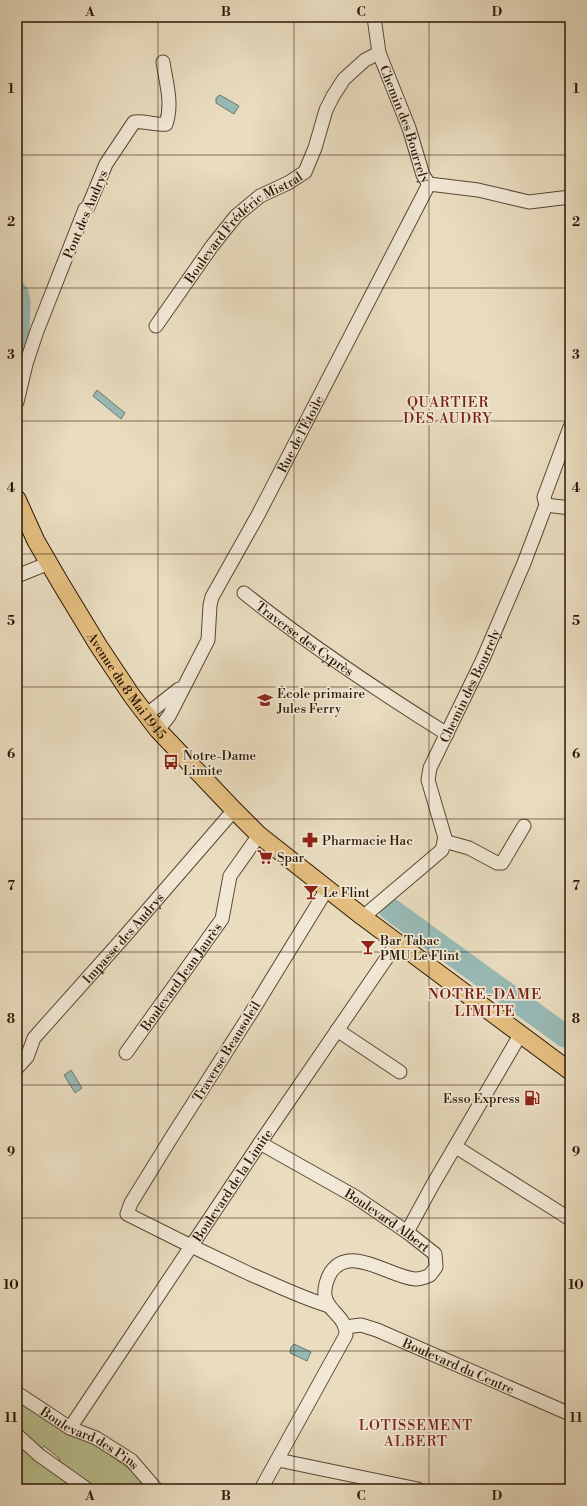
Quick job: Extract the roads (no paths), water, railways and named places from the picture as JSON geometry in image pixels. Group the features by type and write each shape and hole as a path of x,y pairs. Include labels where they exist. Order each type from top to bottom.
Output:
{"main road":[{"name":"Avenue du 8 Mai 1945","path":"17,499 36,541 49,563 98,645 146,715 158,730 234,810 259,835 363,917 570,1071"}],"street":[{"name":"Chemin des Bourrely","path":"374,17 379,53 409,128 423,174 429,184 478,190 529,202 570,197"},
{"name":"Boulevard Frédéric Mistral","path":"156,326 212,246 236,216 260,196 288,183 305,172 315,148 326,110 332,96 344,79 365,60 379,53"},
{"name":"Pont des Audrys","path":"17,402 26,364 44,313 85,210 88,208 106,164 134,122 138,121 159,125 166,124 169,116 169,105 164,62"},
{"name":"Rue de l'Étoile","path":"158,730 169,716 183,686 208,640 210,605 212,597 258,515 429,184"},
{"name":"Chemin des Bourrely","path":"444,841 445,838 428,780 430,768 483,659 524,563 546,505 544,497 570,427"},
{"path":"546,505 570,508"},
{"path":"17,576 49,563"},
{"name":"Traverse des Cyprès","path":"244,593 273,616 377,689 447,734"},
{"name":"Rue de l'Étoile","path":"146,715 183,686"},
{"name":"Impasse des Audrys","path":"17,1068 27,1056 34,1038 234,810"},
{"path":"363,917 442,850 444,841 469,848 497,863 502,863 524,826"},
{"name":"Boulevard Jean Jaurès","path":"126,1053 222,919 230,876 259,835"},
{"name":"Traverse Beausoleil","path":"192,1247 127,1214 131,1203 327,889"},
{"name":"Boulevard de la Limite","path":"70,1428 260,1143 397,943"},
{"path":"337,1030 400,1072"},
{"path":"407,1232 432,1186 520,1035"},
{"name":"Boulevard Albert","path":"260,1143 354,1196 407,1232 435,1254 436,1267 430,1276 416,1279 359,1261 347,1260 336,1265 329,1274 325,1289 325,1297 329,1306"},
{"path":"456,1147 570,1219"},
{"path":"192,1247 313,1301 329,1306 342,1320 345,1327 346,1335 261,1489"},
{"name":"Boulevard du Centre","path":"345,1327 360,1325 377,1330 570,1414"},
{"name":"Boulevard des Pins","path":"17,1393 70,1428 96,1438 131,1460 156,1489"},
{"path":"17,1435 39,1455 87,1489"},
{"path":"278,1460 418,1489"}],"water":[{"path":"220,95 239,106 234,114 216,103 216,98"},
{"path":"97,390 125,413 121,419 93,396"},
{"path":"71,1070 82,1088 75,1093 64,1075"},
{"path":"294,1344 311,1352 307,1361 290,1353 291,1347"}],"waterway":[{"path":"17,293 19,303 17,357"},
{"path":"390,909 565,1036"}],"place":[{"name":"École primaire Jules Ferry","path":"265,700"},
{"name":"Notre-Dame Limite","path":"171,762"},
{"name":"Pharmacie Hac","path":"310,840"},
{"name":"Spar","path":"265,857"},
{"name":"Le Flint","path":"311,892"},
{"name":"Bar Tabac PMU Le Flint","path":"368,947"},
{"name":"Esso Express","path":"532,1098"}],"district":[{"name":"QUARTIER DES AUDRY","path":"448,410"},
{"name":"NOTRE-DAME LIMITE","path":"485,1002"},
{"name":"LOTISSEMENT ALBERT","path":"416,1434"}]}
